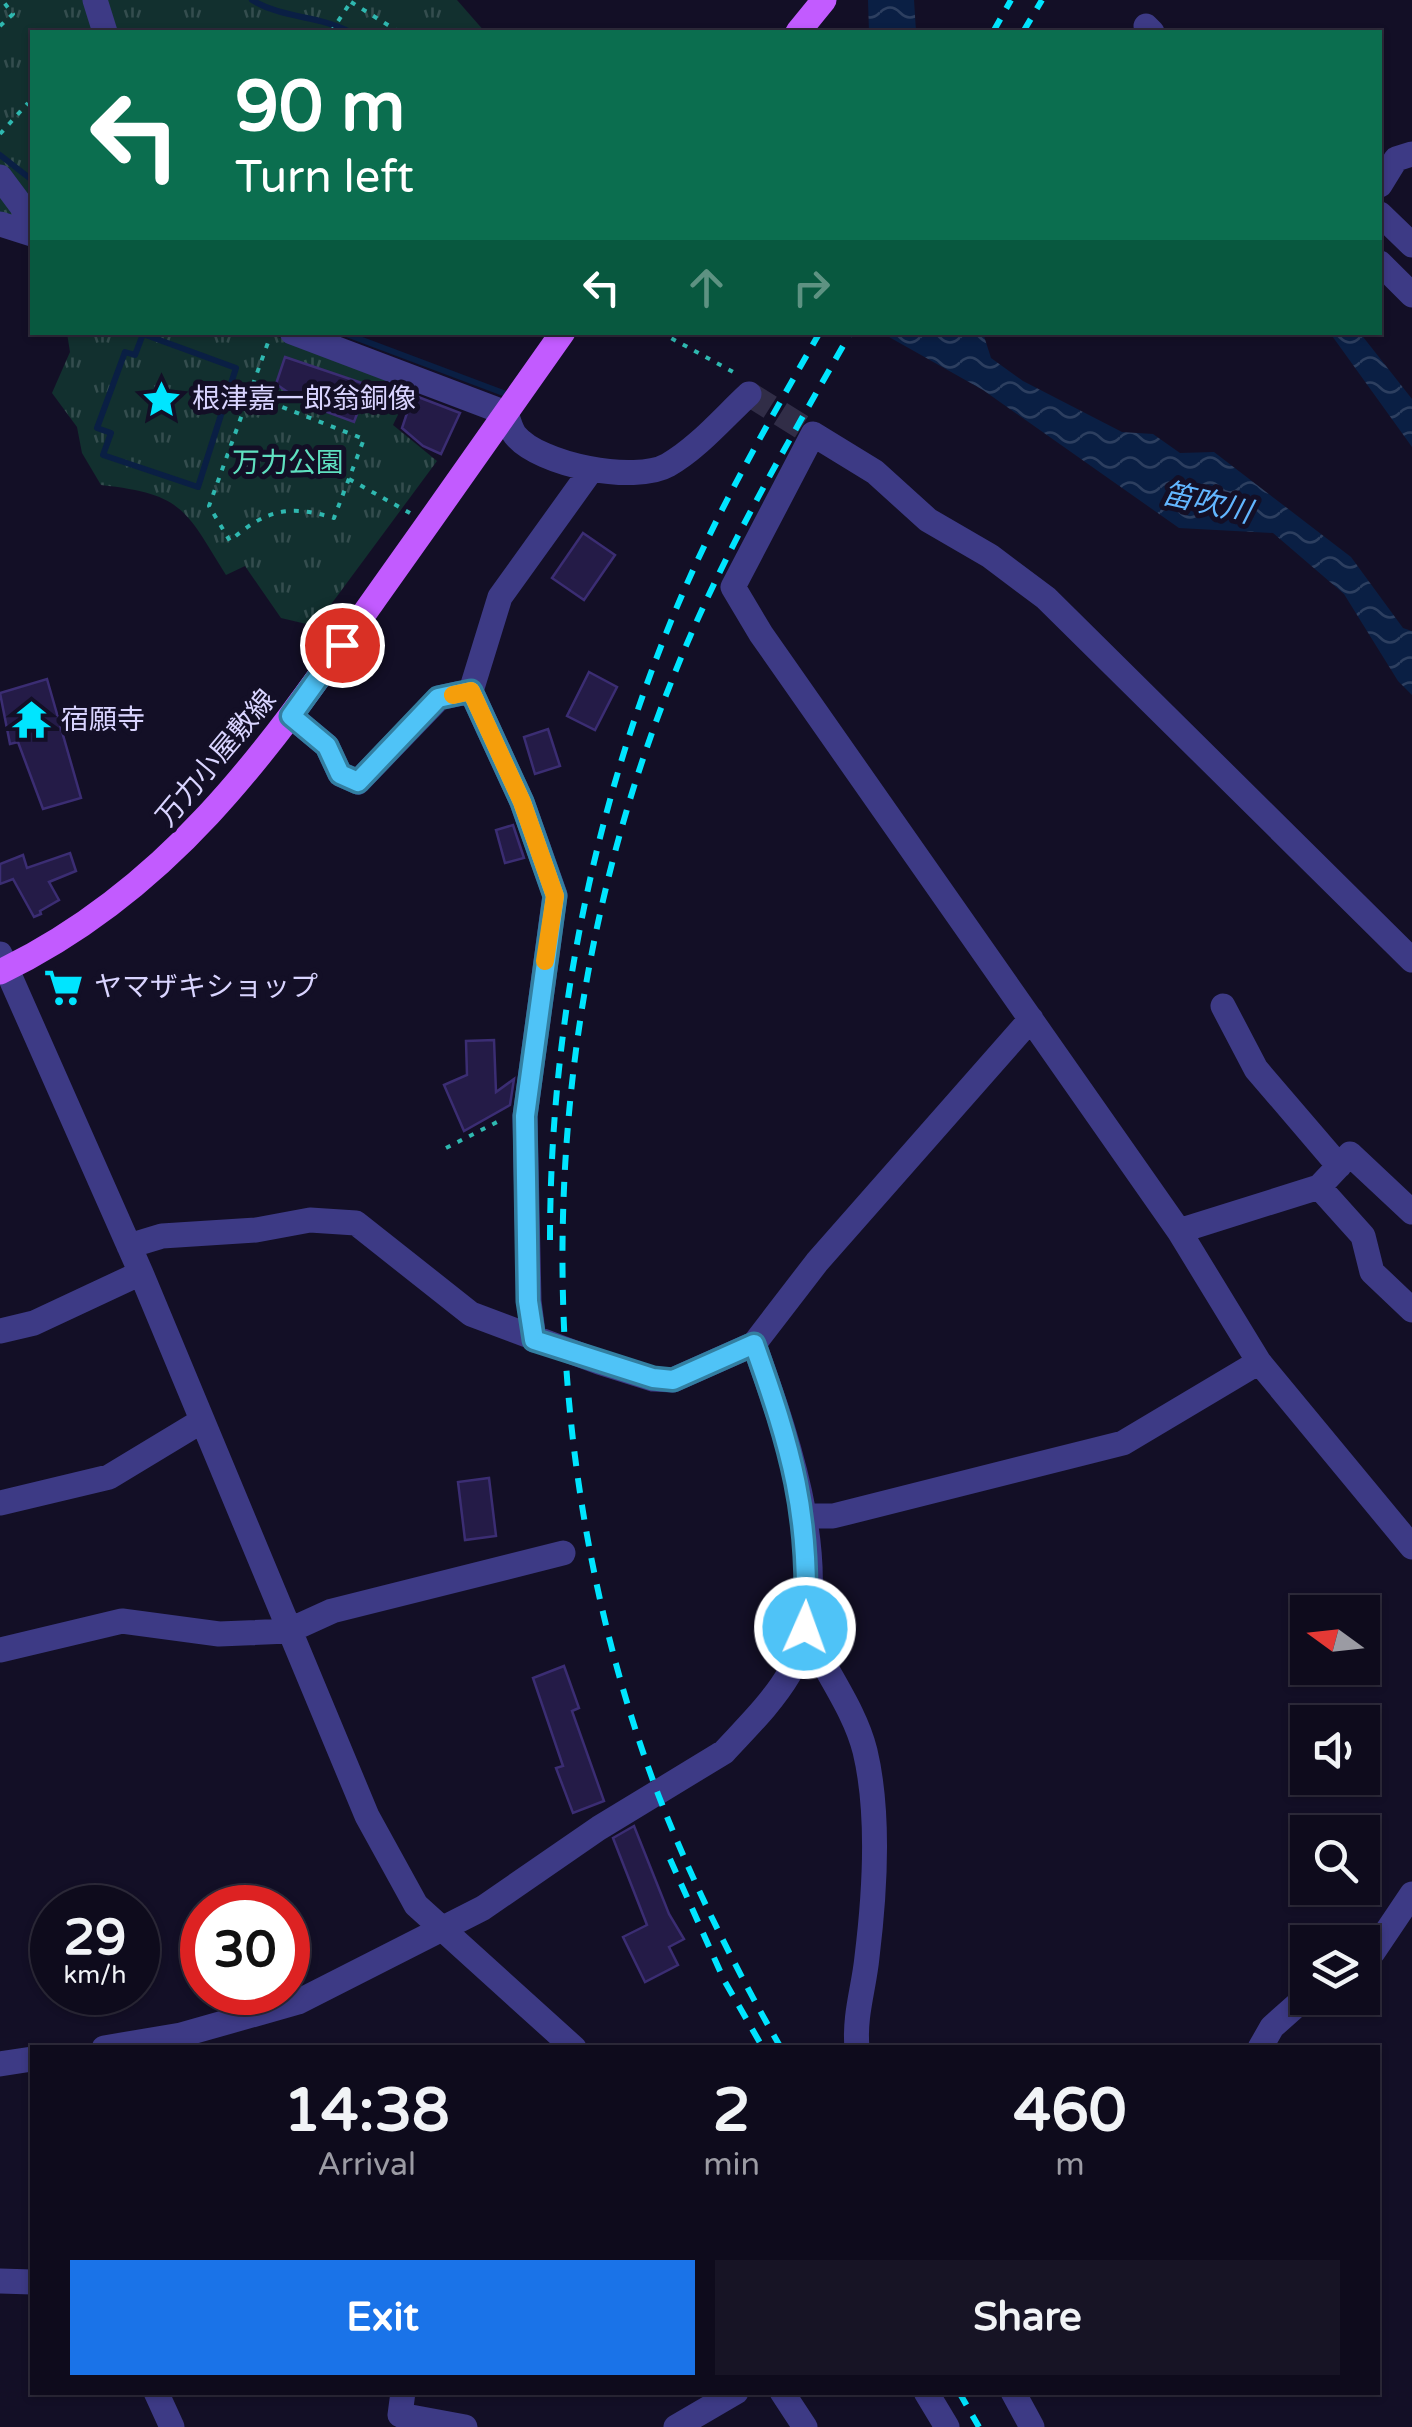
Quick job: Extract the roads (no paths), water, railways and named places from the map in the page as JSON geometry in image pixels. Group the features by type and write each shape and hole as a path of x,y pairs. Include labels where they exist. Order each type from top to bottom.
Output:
{"main road":[{"path":"800,30 824,0"},
{"name":"万力小屋敷線","path":"2,965 126,894 195,834 291,716 561,335"}],"street":[{"path":"95,0 104,30"},
{"path":"1382,182 1396,160 1412,154"},
{"path":"0,177 30,217"},
{"path":"1382,216 1412,245"},
{"path":"0,224 30,233"},
{"path":"1382,265 1412,295"},
{"path":"300,335 506,413 515,436 551,457 592,469 650,473 670,464 749,394"},
{"path":"1412,960 1046,598 990,556 928,520 874,472 813,434 733,587 761,634 1179,1230 1258,1362 1412,1547"},
{"path":"534,1340 528,1301 525,1116 555,896 522,802 471,691 500,597 592,469"},
{"path":"291,716 327,746 340,774 358,782 438,698 471,691"},
{"path":"2,965 141,1273 367,1816 416,1905 571,2045"},
{"path":"1223,1006 1256,1069 1339,1166"},
{"path":"129,1246 162,1236 256,1230 310,1220 356,1223 472,1314 534,1340 653,1378 673,1380 754,1344 817,1262 1031,1019"},
{"path":"1179,1230 1318,1186 1350,1154 1412,1212"},
{"path":"1318,1186 1363,1236 1372,1272 1412,1310"},
{"path":"0,1331 34,1323 141,1273"},
{"path":"142,2045 181,2042 298,2002 442,1930 724,1752 790,1673 805,1628 805,1516 792,1450 754,1344"},
{"path":"805,1516 833,1516 1123,1443 1258,1362"},
{"path":"0,1502 108,1476 200,1422"},
{"path":"0,1650 122,1621 220,1634 288,1631 332,1611 563,1554"},
{"path":"805,1628 822,1667 850,1710 864,1748 872,1792 867,1958 857,2004 858,2045"},
{"path":"1380,1943 1412,1894"},
{"path":"1262,2045 1272,2027 1290,2011"},
{"path":"0,2064 30,2059"},
{"path":"0,2280 30,2282"},
{"path":"157,2395 172,2427"},
{"path":"403,2395 400,2416 465,2427"},
{"path":"676,2427 731,2395"},
{"path":"784,2395 804,2427"},
{"path":"928,2395 947,2427"},
{"path":"1016,2395 1032,2427"}],"water":[{"path":"868,0 914,0 916,30 869,30"},
{"name":"笛吹川","path":"886,335 984,335 991,358 1023,381 1122,432 1153,434 1180,453 1214,452 1351,557 1403,628 1412,631 1412,695 1398,681 1344,594 1273,533 1179,528 983,390"},
{"path":"1331,335 1362,335 1412,399 1412,447"}],"waterway":[{"path":"252,0 276,11 345,30"},
{"path":"0,155 30,178"},
{"path":"143,335 135,355 125,352 97,428 111,433 103,455 198,487 236,368 146,335"},
{"path":"349,335 506,394"}],"tunnel":[{"path":"749,394 813,434"}],"railway":[{"path":"994,30 1011,0"},
{"path":"1024,30 1042,0"},
{"path":"550,1240 558,1075 569,992 583,911 625,750 651,672 697,561 818,335"},
{"path":"779,2045 730,1955 685,1859 658,1794 615,1659 584,1520 567,1378 563,1236 571,1093 592,952 626,814 672,680 711,590 849,335"},
{"path":"670,1859 724,1980 761,2045"},
{"path":"961,2395 979,2427"}],"place":[{"name":"根津嘉一郎翁銅像","path":"162,399"},
{"name":"宿願寺","path":"31,720"},
{"name":"ヤマザキショップ","path":"64,987"}],"park label":[{"name":"万力公園","path":"288,463"}]}
